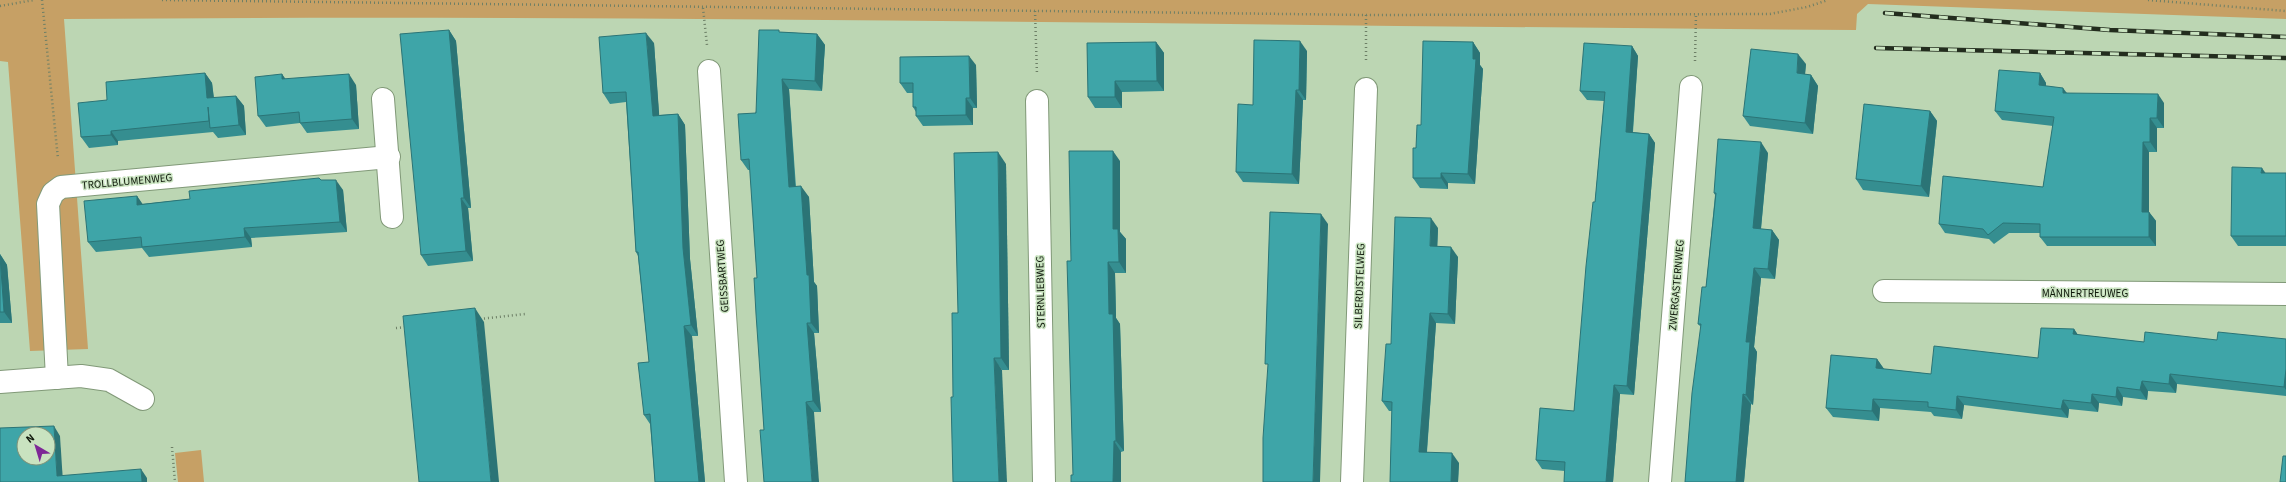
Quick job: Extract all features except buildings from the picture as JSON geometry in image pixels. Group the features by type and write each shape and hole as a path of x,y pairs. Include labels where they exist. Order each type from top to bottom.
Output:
{"street":[{"name":"GEISSBARTWEG","path":"709,71 736,482"},
{"name":"ZWERGASTERNWEG","path":"1660,482 1691,88"},
{"name":"SILBERDISTELWEG","path":"1352,482 1366,89"},
{"path":"383,99 389,157 392,217"},
{"name":"STERNLIEBWEG","path":"1037,101 1044,482"},
{"name":"TROLLBLUMENWEG","path":"61,187 389,157"},
{"path":"57,378 48,204 53,193 61,187"},
{"name":"MÄNNERTREUWEG","path":"1884,291 2286,294"},
{"path":"0,382 81,376 109,380 143,399"}],"path":[{"path":"0,6 34,0"},
{"path":"42,0 61,187"},
{"path":"162,0 703,8 1366,15 1770,14 1807,7 1828,0"},
{"path":"2148,0 2286,11"},
{"path":"703,8 709,71"},
{"path":"1035,11 1037,101"},
{"path":"1691,88 1696,51 1696,14"},
{"path":"1366,15 1366,89"},
{"path":"479,319 524,314"},
{"path":"396,328 411,327"},
{"path":"172,447 175,482"}],"shaded area":[{"path":"0,0 2286,0 2286,19 1868,4 1857,14 1856,30 736,19 64,19 88,349 30,351 8,62 0,61"},
{"path":"201,450 204,482 178,482 175,453"}],"railway":[{"path":"1885,13 2110,30 2286,37"},
{"path":"1876,48 2286,58"}]}
